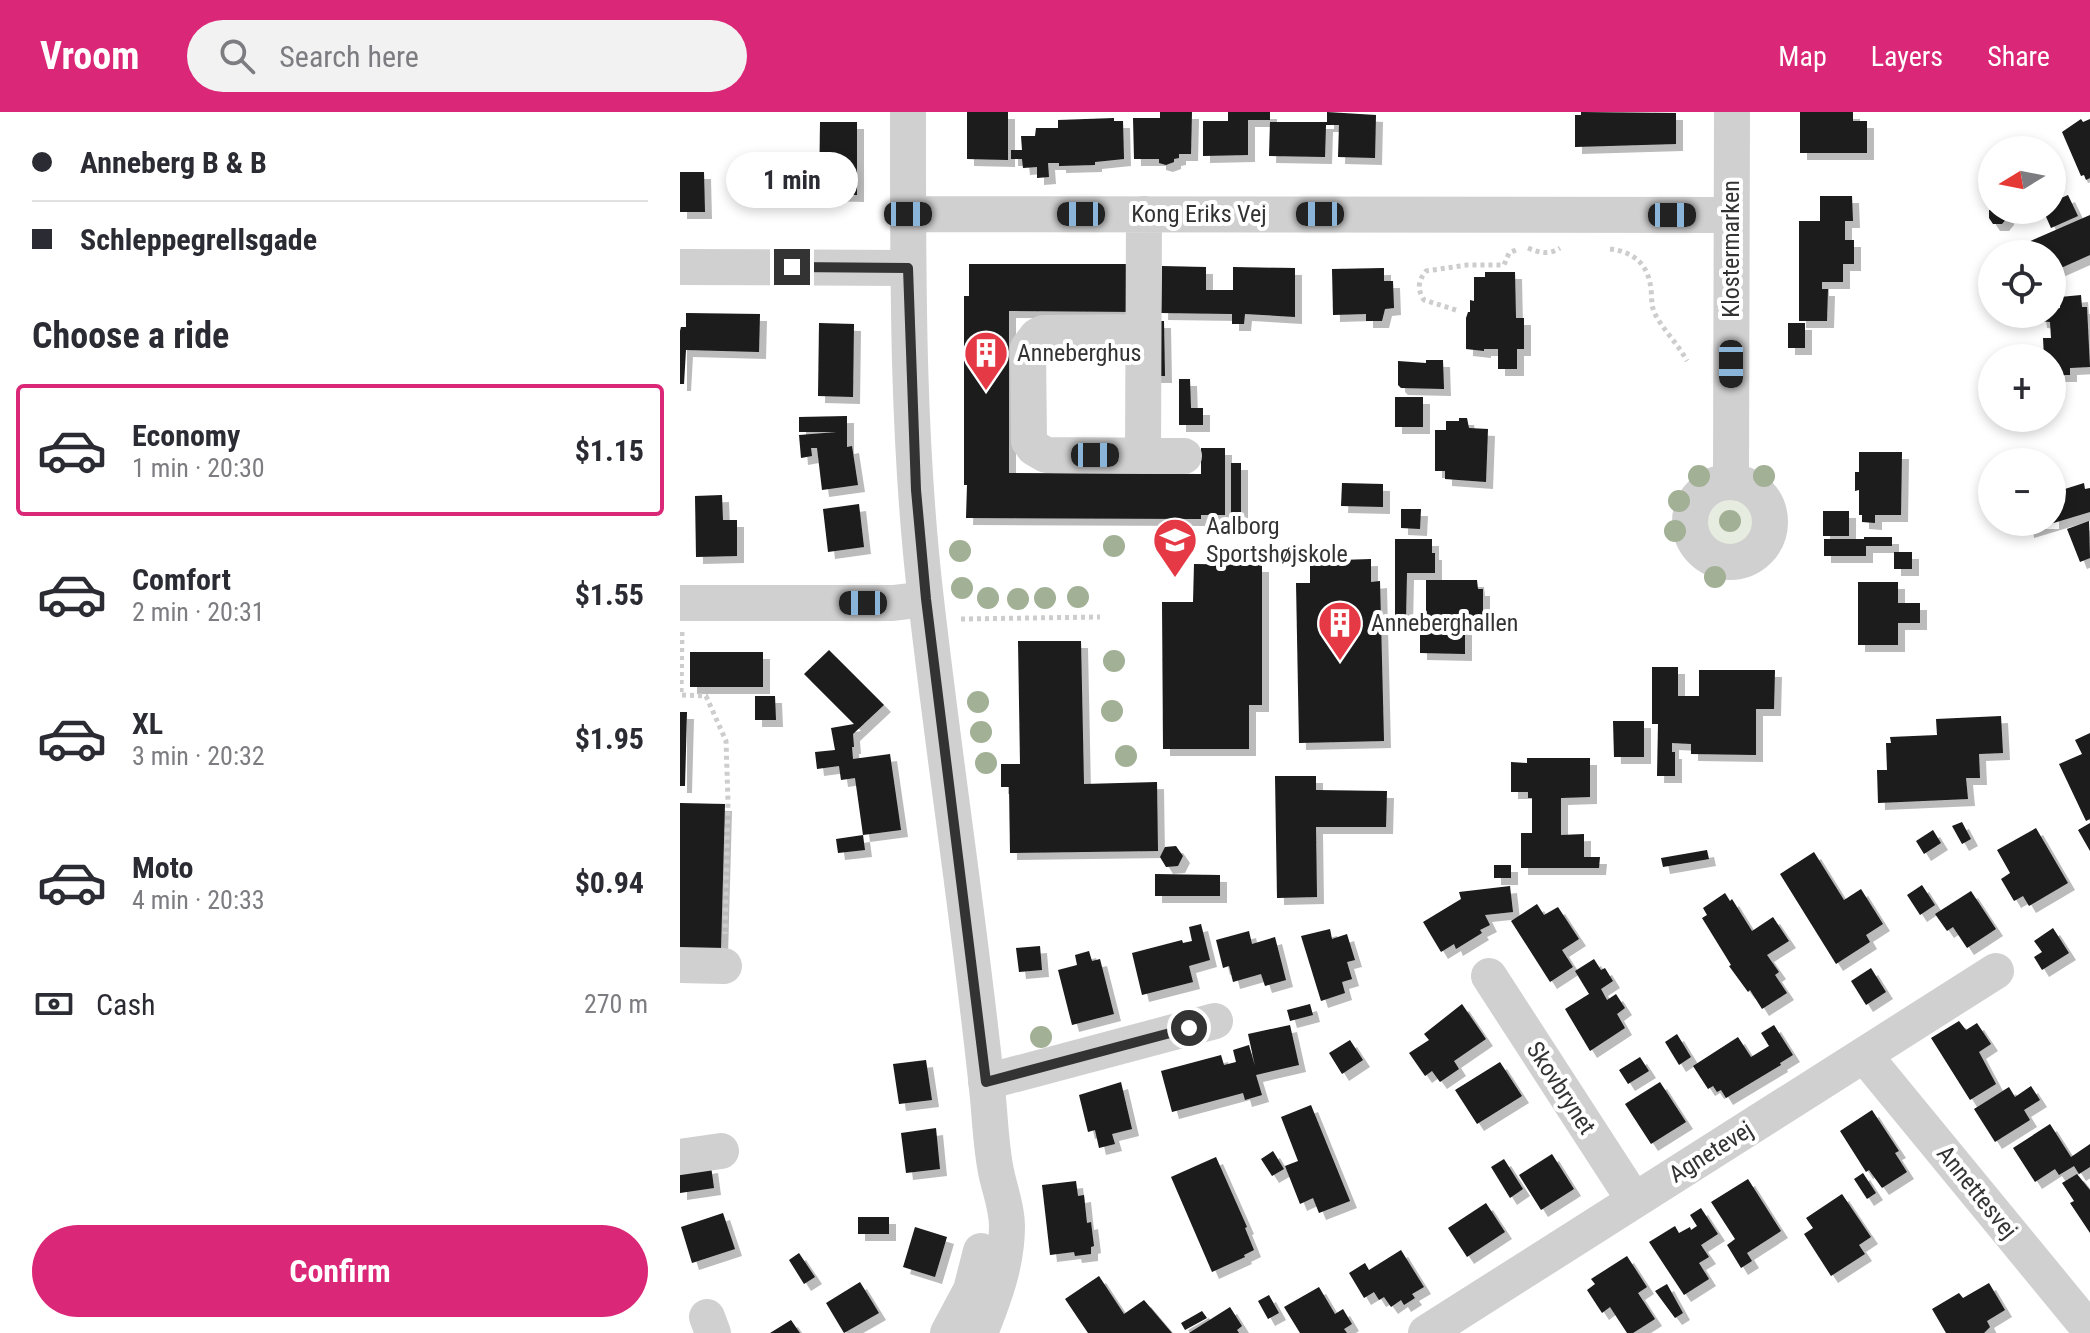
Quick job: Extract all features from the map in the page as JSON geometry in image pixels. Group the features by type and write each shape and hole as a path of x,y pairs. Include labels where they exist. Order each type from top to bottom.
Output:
{"street":[{"path":"908,112 908,268 916,490 927,610 995,1166 1006,1205 1005,1255 995,1296 980,1333"},
{"name":"Klostermarken","path":"1731,482 1732,112"},
{"name":"Kong Eriks Vej","path":"908,214 1731,215"},
{"path":"1143,456 1144,214"},
{"path":"680,267 908,268"},
{"path":"1143,332 1043,333 1037,336 1028,348 1028,433 1034,448 1046,455 1184,456"},
{"path":"681,603 893,603 927,610"},
{"path":"680,965 724,966"},
{"name":"Agnetevej","path":"1426,1333 1996,971"},
{"name":"Skovbrynet","path":"1489,976 1634,1200"},
{"path":"986,1082 1215,1021"},
{"name":"Annettesvej","path":"1864,1055 2090,1330"},
{"path":"680,1157 721,1151"},
{"path":"948,1333 971,1290 987,1225 995,1166"}],"path":[{"path":"1456,310 1424,300 1419,292 1420,278 1426,271 1452,266 1504,265 1509,253 1515,250 1529,248 1553,253 1562,247"},
{"path":"1601,249 1631,254 1644,264 1651,285 1653,309 1687,361"},
{"path":"681,603 681,695 706,696 726,741 728,801 724,966"},
{"path":"927,610 961,619 1100,617"}],"shaded area":[{"path":"1730,496 1748,503 1755,521 1748,539 1730,546 1712,539 1705,521 1712,503"}],"building":[{"path":"967,112 1008,112 1008,160 967,159"},
{"path":"1160,112 1192,112 1191,154 1179,154 1179,158 1166,165 1159,163 1159,159 1134,159 1133,118 1160,118"},
{"path":"1228,112 1270,112 1270,120 1248,120 1248,155 1203,156 1203,121 1228,121"},
{"path":"1327,112 1376,115 1375,158 1338,157 1339,125 1326,125 1325,157 1269,156 1270,122 1327,122"},
{"path":"1581,112 1676,113 1676,144 1575,147 1575,115 1581,115"},
{"path":"1800,112 1853,112 1853,121 1867,121 1867,153 1800,153"},
{"path":"1114,118 1114,121 1123,121 1124,159 1095,162 1095,165 1059,166 1059,163 1048,163 1049,177 1037,178 1037,167 1023,168 1022,159 1011,159 1011,150 1022,150 1021,136 1035,136 1036,128 1058,128 1058,120"},
{"path":"2081,119 2083,122 2090,119 2090,178 2086,180 2084,175 2081,176 2062,132"},
{"path":"820,122 857,122 857,195 819,194"},
{"path":"780,160 803,160 802,190 779,189"},
{"path":"680,172 704,172 705,212 680,212"},
{"path":"1820,196 1852,196 1853,221 1845,221 1845,240 1854,240 1854,264 1843,264 1843,282 1822,282 1822,289 1828,289 1827,321 1799,321 1799,221 1820,221"},
{"path":"2066,196 2078,216 2066,221"},
{"path":"2090,215 2090,255 2066,266 2066,240 2033,240"},
{"name":"Anneberghus","path":"969,264 1137,264 1137,312 1009,311 1009,473 1201,474 1201,448 1225,448 1225,515 1201,515 1201,519 966,518 964,296 969,296"},
{"path":"1162,266 1206,267 1206,290 1233,290 1233,267 1295,268 1295,317 1245,314 1244,324 1232,324 1232,314 1161,313"},
{"path":"1384,268 1384,281 1393,281 1394,308 1385,309 1382,321 1366,321 1366,314 1333,315 1332,269"},
{"path":"1485,272 1515,272 1516,318 1524,318 1524,349 1517,349 1517,369 1498,369 1498,349 1466,349 1466,318 1470,312 1470,300 1474,301 1474,277 1485,277"},
{"path":"2081,295 2082,307 2087,307 2090,367 2070,368 2070,375 2066,375 2066,344 2043,344 2043,338 2051,338 2050,328 2066,328 2066,296"},
{"path":"686,313 760,314 759,352 686,350 684,384 680,384 680,331 681,327 686,327"},
{"path":"1150,321 1164,321 1165,376 1151,376"},
{"path":"819,323 854,324 853,397 818,396"},
{"path":"1788,323 1805,323 1805,348 1788,348"},
{"path":"1426,360 1443,360 1444,389 1401,388 1398,385 1398,361 1426,363"},
{"path":"1179,379 1190,379 1191,408 1203,408 1203,425 1179,425"},
{"path":"1395,397 1423,397 1423,427 1395,427"},
{"path":"847,416 847,447 852,446 858,485 822,490 817,448 811,448 812,456 801,458 799,435 837,432 799,432 799,417"},
{"path":"1459,418 1467,418 1469,428 1488,429 1486,482 1445,479 1445,471 1435,471 1435,430 1446,430 1446,421 1459,421"},
{"path":"1859,452 1902,452 1901,515 1875,515 1875,523 1862,522 1859,490 1855,491"},
{"path":"1231,463 1241,463 1241,513 1231,513"},
{"path":"1342,483 1383,484 1383,507 1341,506"},
{"path":"2084,483 2085,489 2090,488 2090,512 2066,519 2066,489"},
{"path":"722,495 723,520 737,520 737,556 696,557 695,496"},
{"path":"859,504 864,547 828,552 823,509"},
{"path":"1401,509 1421,509 1420,529 1401,528"},
{"path":"1823,511 1849,511 1849,536 1823,536"},
{"path":"2089,521 2090,558 2080,562 2067,529"},
{"path":"1892,537 1892,546 1866,546 1866,556 1824,556 1824,539"},
{"path":"1395,539 1432,539 1432,553 1435,553 1435,573 1407,573 1406,618 1395,618"},
{"path":"1894,552 1912,552 1912,569 1894,569"},
{"name":"Anneberghallen","path":"1371,559 1371,582 1380,581 1384,741 1299,743 1296,583 1310,583 1310,561"},
{"path":"1194,564 1262,565 1262,705 1249,705 1249,749 1163,749 1162,602 1193,602"},
{"path":"1426,580 1477,580 1478,589 1483,589 1483,616 1465,616 1465,654 1420,653 1420,631 1426,631"},
{"path":"1858,582 1898,582 1898,603 1920,603 1920,623 1898,623 1898,645 1858,645"},
{"path":"1018,641 1081,641 1084,784 1157,782 1158,851 1010,853 1009,787 1001,787 1001,764 1020,764"},
{"path":"829,650 884,705 853,734 853,759 890,754 901,830 863,835 855,778 841,780 839,766 817,769 815,752 835,750 831,728 854,724 804,674"},
{"path":"690,652 763,652 763,687 690,687"},
{"path":"1652,667 1678,667 1678,696 1699,696 1699,670 1775,670 1774,709 1756,709 1756,755 1691,754 1691,744 1672,743 1675,776 1657,776 1658,724 1652,724"},
{"path":"755,696 775,696 776,720 755,720"},
{"path":"680,712 687,712 685,786 680,786"},
{"path":"2001,716 2003,753 1979,754 1980,778 1966,778 1968,799 1878,803 1877,770 1887,770 1886,743 1891,743 1890,737 1937,735 1936,719"},
{"path":"1613,721 1644,721 1644,757 1614,757"},
{"path":"2090,733 2090,819 2086,821 2059,764 2082,754 2075,740"},
{"path":"1527,758 1590,758 1590,797 1561,798 1561,835 1584,834 1584,857 1600,857 1599,868 1521,868 1521,833 1532,833 1532,798 1528,798 1528,792 1511,792 1511,762 1527,763"},
{"path":"1275,776 1316,776 1316,790 1387,791 1386,827 1316,827 1317,897 1277,898"},
{"path":"680,803 725,804 721,949 680,948"},
{"path":"1962,822 1971,839 1962,844 1952,826"},
{"path":"2090,823 2090,851 2078,830"},
{"path":"2036,828 2068,883 2029,906 2023,896 2014,901 2001,879 2010,873 1997,850"},
{"path":"1933,830 1941,843 1924,854 1916,841"},
{"path":"863,835 865,850 838,853 836,839"},
{"path":"1176,846 1183,856 1178,866 1166,867 1160,857 1165,847"},
{"path":"1707,850 1709,859 1663,867 1661,858"},
{"path":"1814,852 1844,900 1861,889 1883,924 1866,935 1870,942 1836,964 1780,874"},
{"path":"1494,865 1511,865 1511,878 1494,878"},
{"path":"1155,874 1220,875 1220,896 1155,896"},
{"path":"1922,885 1935,905 1920,915 1907,895"},
{"path":"1510,886 1513,912 1485,915 1490,925 1480,930 1482,933 1456,949 1454,944 1441,952 1423,922 1461,899 1459,892"},
{"path":"1971,891 1996,929 1967,948 1953,927 1947,931 1935,914"},
{"path":"1725,893 1752,931 1773,917 1789,941 1767,955 1779,972 1775,975 1787,993 1762,1009 1729,966 1702,918 1707,915 1703,908"},
{"path":"1537,904 1544,915 1558,907 1579,939 1562,950 1573,967 1550,982 1511,921"},
{"path":"1201,924 1210,960 1189,966 1193,982 1142,995 1132,953 1182,940 1183,943 1192,941 1189,927"},
{"path":"2053,928 2069,953 2042,970 2034,957 2042,952 2034,941"},
{"path":"1330,929 1332,939 1347,934 1355,960 1347,962 1352,979 1342,982 1345,993 1321,1001 1301,936"},
{"path":"1249,931 1252,944 1275,937 1286,980 1265,986 1261,974 1233,982 1229,966 1223,968 1216,940"},
{"path":"1040,946 1042,970 1019,972 1016,948"},
{"path":"1089,951 1092,961 1100,959 1114,1014 1072,1025 1058,970 1077,965 1075,955"},
{"path":"1594,959 1601,970 1605,968 1613,981 1601,989 1607,1000 1616,994 1625,1008 1617,1014 1625,1028 1590,1051 1565,1009 1589,994 1575,971"},
{"path":"1871,968 1886,992 1866,1005 1851,981"},
{"path":"1310,1004 1313,1015 1290,1021 1287,1010"},
{"path":"1462,1004 1486,1039 1454,1061 1459,1069 1440,1082 1432,1071 1425,1076 1409,1053 1429,1040 1424,1034"},
{"path":"1959,1021 1966,1030 1977,1023 1991,1044 1979,1052 1996,1084 1970,1100 1931,1038"},
{"path":"1290,1025 1299,1065 1256,1075 1262,1095 1245,1100 1243,1093 1172,1112 1161,1071 1221,1055 1224,1065 1236,1062 1233,1050 1249,1045 1255,1066 1248,1034"},
{"path":"1774,1025 1793,1055 1726,1098 1721,1090 1717,1092 1713,1086 1708,1089 1693,1066 1738,1037 1751,1057 1769,1046 1761,1033"},
{"path":"1677,1034 1691,1057 1679,1065 1665,1042"},
{"path":"1350,1040 1363,1060 1342,1074 1329,1053"},
{"path":"1640,1057 1649,1071 1628,1084 1619,1070"},
{"path":"926,1060 932,1100 899,1104 893,1064"},
{"path":"1500,1062 1522,1096 1477,1124 1455,1090"},
{"path":"1121,1082 1132,1129 1112,1134 1115,1144 1099,1148 1095,1130 1088,1132 1079,1095"},
{"path":"1660,1082 1686,1122 1651,1144 1625,1104"},
{"path":"2031,1086 2040,1100 2024,1110 2030,1120 1995,1142 1974,1109 2009,1087 2015,1097"},
{"path":"1311,1105 1350,1201 1319,1213 1313,1198 1300,1204 1285,1166 1298,1161 1281,1117"},
{"path":"1872,1110 1899,1151 1895,1153 1907,1172 1882,1188 1869,1170 1866,1172 1840,1131"},
{"path":"2050,1124 2071,1157 2090,1144 2090,1167 2079,1174 2074,1166 2059,1175 2055,1169 2035,1182 2013,1148"},
{"path":"936,1128 940,1169 906,1173 901,1133"},
{"path":"1273,1151 1284,1169 1272,1176 1261,1159"},
{"path":"1552,1154 1574,1189 1541,1210 1519,1175"},
{"path":"1216,1157 1254,1250 1212,1272 1171,1177"},
{"path":"1504,1159 1523,1189 1510,1198 1491,1167"},
{"path":"711,1166 714,1188 680,1193 680,1171"},
{"path":"1863,1173 1876,1193 1867,1199 1854,1179"},
{"path":"2077,1174 2090,1190 2090,1233 2070,1203 2074,1201 2062,1183"},
{"path":"1748,1179 1781,1231 1747,1253 1752,1261 1741,1268 1727,1245 1735,1239 1711,1202"},
{"path":"1076,1181 1078,1196 1084,1195 1087,1223 1091,1222 1094,1246 1091,1247 1091,1254 1075,1256 1074,1252 1050,1255 1042,1185"},
{"path":"1842,1194 1871,1237 1859,1245 1865,1254 1831,1276 1804,1234 1813,1228 1806,1218"},
{"path":"1486,1203 1505,1232 1467,1257 1448,1228"},
{"path":"1701,1208 1718,1234 1701,1245 1709,1257 1699,1263 1709,1279 1684,1295 1649,1242 1675,1226 1679,1233 1690,1227 1691,1230 1697,1226 1690,1215"},
{"path":"723,1213 735,1249 692,1263 681,1227"},
{"path":"858,1217 889,1217 889,1234 858,1234"},
{"path":"915,1227 947,1237 935,1277 903,1267"},
{"path":"1401,1250 1424,1287 1412,1294 1415,1298 1404,1305 1401,1300 1391,1307 1384,1297 1379,1300 1374,1292 1364,1298 1349,1273 1365,1263 1369,1270"},
{"path":"799,1253 815,1277 804,1284 789,1260"},
{"path":"1627,1256 1647,1287 1638,1293 1655,1319 1633,1333 1627,1333 1610,1307 1602,1313 1587,1290 1595,1284 1591,1279"},
{"path":"1099,1276 1124,1314 1144,1300 1172,1333 1088,1333 1065,1299"},
{"path":"860,1282 879,1313 844,1333 826,1303"},
{"path":"1989,1283 2005,1310 1987,1321 1990,1327 1984,1333 1946,1333 1932,1309 1959,1293 1963,1298"},
{"path":"1667,1284 1683,1313 1675,1318 1655,1291"},
{"path":"1319,1287 1335,1314 1343,1309 1352,1324 1344,1329 1347,1333 1300,1333 1284,1307"},
{"path":"1269,1295 1279,1313 1268,1319 1258,1301"},
{"path":"1230,1307 1242,1326 1237,1330 1239,1333 1189,1333"},
{"path":"1202,1311 1207,1318 1185,1330 1181,1323"},
{"path":"791,1320 800,1333 770,1333"}],"place":[{"name":"Anneberghus","path":"986,392"},
{"name":"Aalborg Sportshøjskole","path":"1175,579"},
{"name":"Anneberghallen","path":"1340,662"}],"route":[{"path":"792,267 908,268 916,490 926,599 986,1082 1189,1028"}]}
